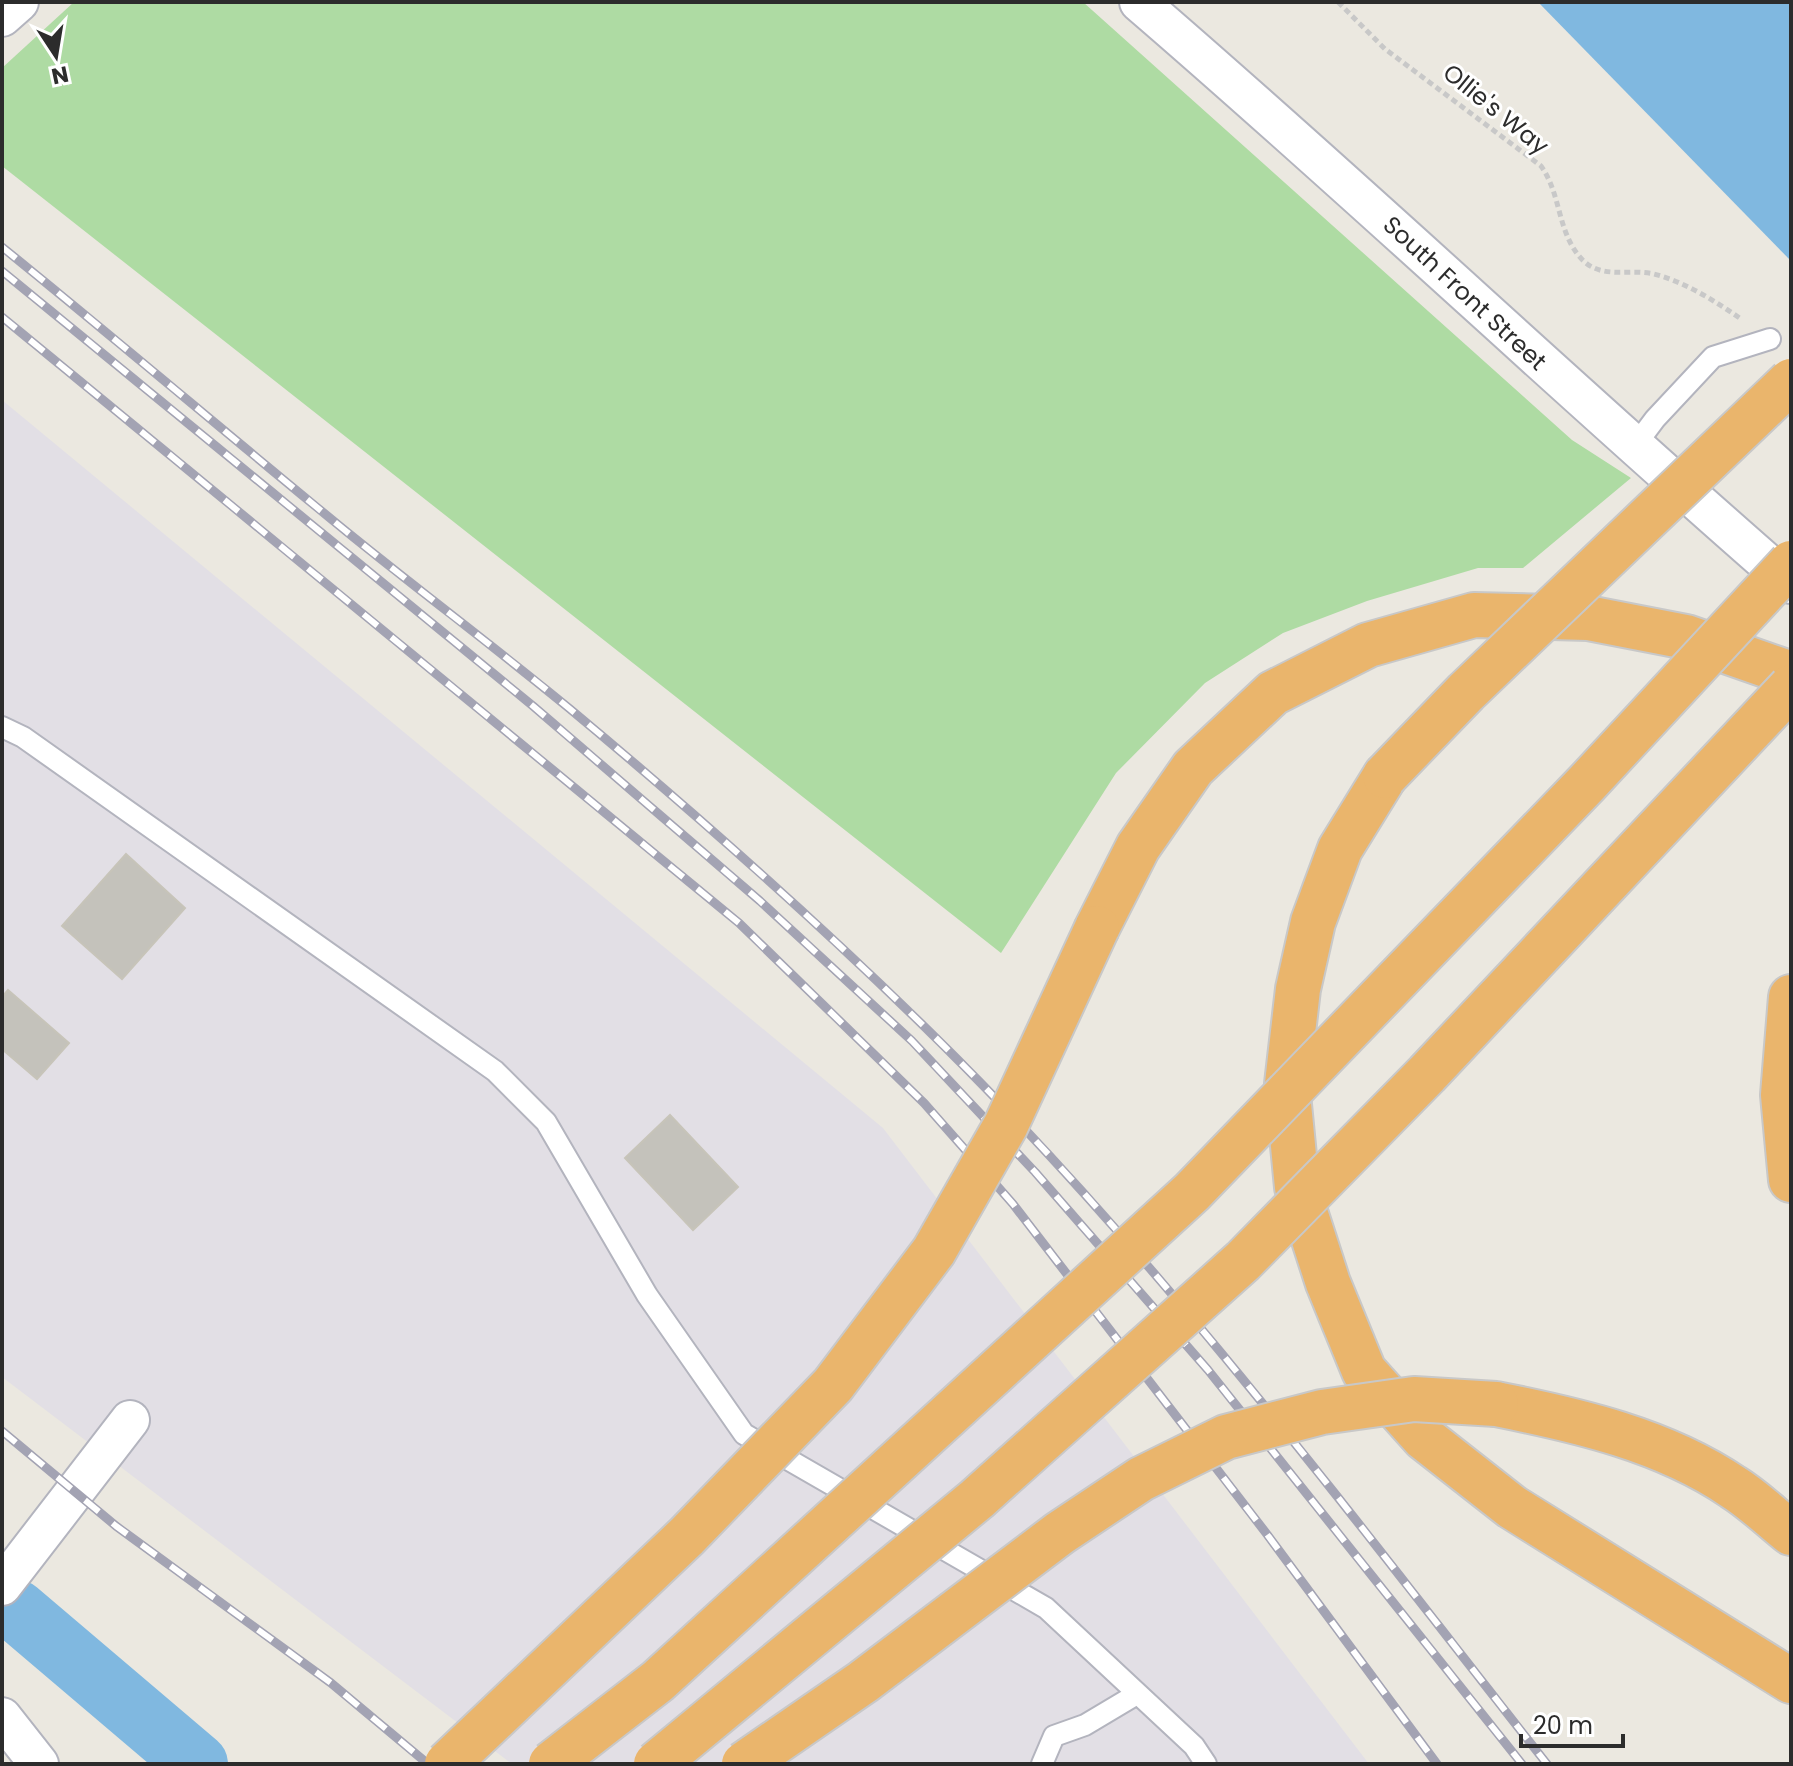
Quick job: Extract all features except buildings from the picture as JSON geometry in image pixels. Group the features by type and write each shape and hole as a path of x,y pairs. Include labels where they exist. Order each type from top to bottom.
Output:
{"highway":[{"path":"1791,381 1466,692 1385,776 1340,849 1313,922 1298,989 1287,1084 1297,1187 1328,1283 1364,1371 1424,1438 1512,1507 1791,1681"},
{"path":"551,1764 658,1681 1192,1192 1438,940 1791,563"},
{"path":"447,1764 687,1536 833,1385 934,1251 1006,1125 1138,847 1193,768 1273,693 1368,645 1474,615 1588,618 1686,637 1783,671 1791,679"},
{"path":"656,1764 977,1499 1243,1261 1427,1074 1791,687"},
{"path":"1791,997 1783,1095 1791,1180"},
{"path":"744,1764 863,1682 1060,1533 1141,1479 1226,1437 1322,1412 1414,1399 1496,1404 1578,1420 1662,1450 1733,1486 1791,1533"}],"street":[{"path":"2,17 19,2"},
{"name":"South Front Street","path":"1139,2 1307,147 1634,447 1791,584"},
{"path":"2,1586 130,1420"},
{"path":"2,1717 39,1764"}],"lane":[{"path":"1634,447 1655,419 1713,357 1770,339"},
{"path":"2,727 23,737 495,1071 546,1122 647,1295 744,1434 1046,1608 1194,1746 1206,1764"},
{"path":"1042,1764 1054,1736 1085,1725 1137,1694"}],"path":[{"name":"Ollie's Way","path":"1338,2 1385,49 1424,74 1541,166 1556,193 1565,234 1589,266 1602,271 1653,274 1708,297 1770,339"}],"shaded area":[{"path":"2,400 883,1128 1369,1764 512,1764 2,1377"}],"green space":[{"path":"74,2 1083,2 1572,440 1631,478 1523,568 1478,568 1367,601 1283,633 1205,683 1116,773 1001,953 2,166 2,68"}],"water":[{"path":"1538,2 1791,2 1791,261"}],"waterway":[{"path":"17,1611 197,1764"}],"railway":[{"path":"2,247 347,532 617,749 807,916 943,1045 1025,1129 1181,1305 1330,1487 1547,1764"},
{"path":"2,271 533,706 760,901 912,1041 1035,1172 1208,1370 1522,1764"},
{"path":"2,317 739,923 924,1103 1013,1204 1266,1533 1437,1764"},
{"path":"2,1431 116,1526 331,1683 428,1764"}]}
